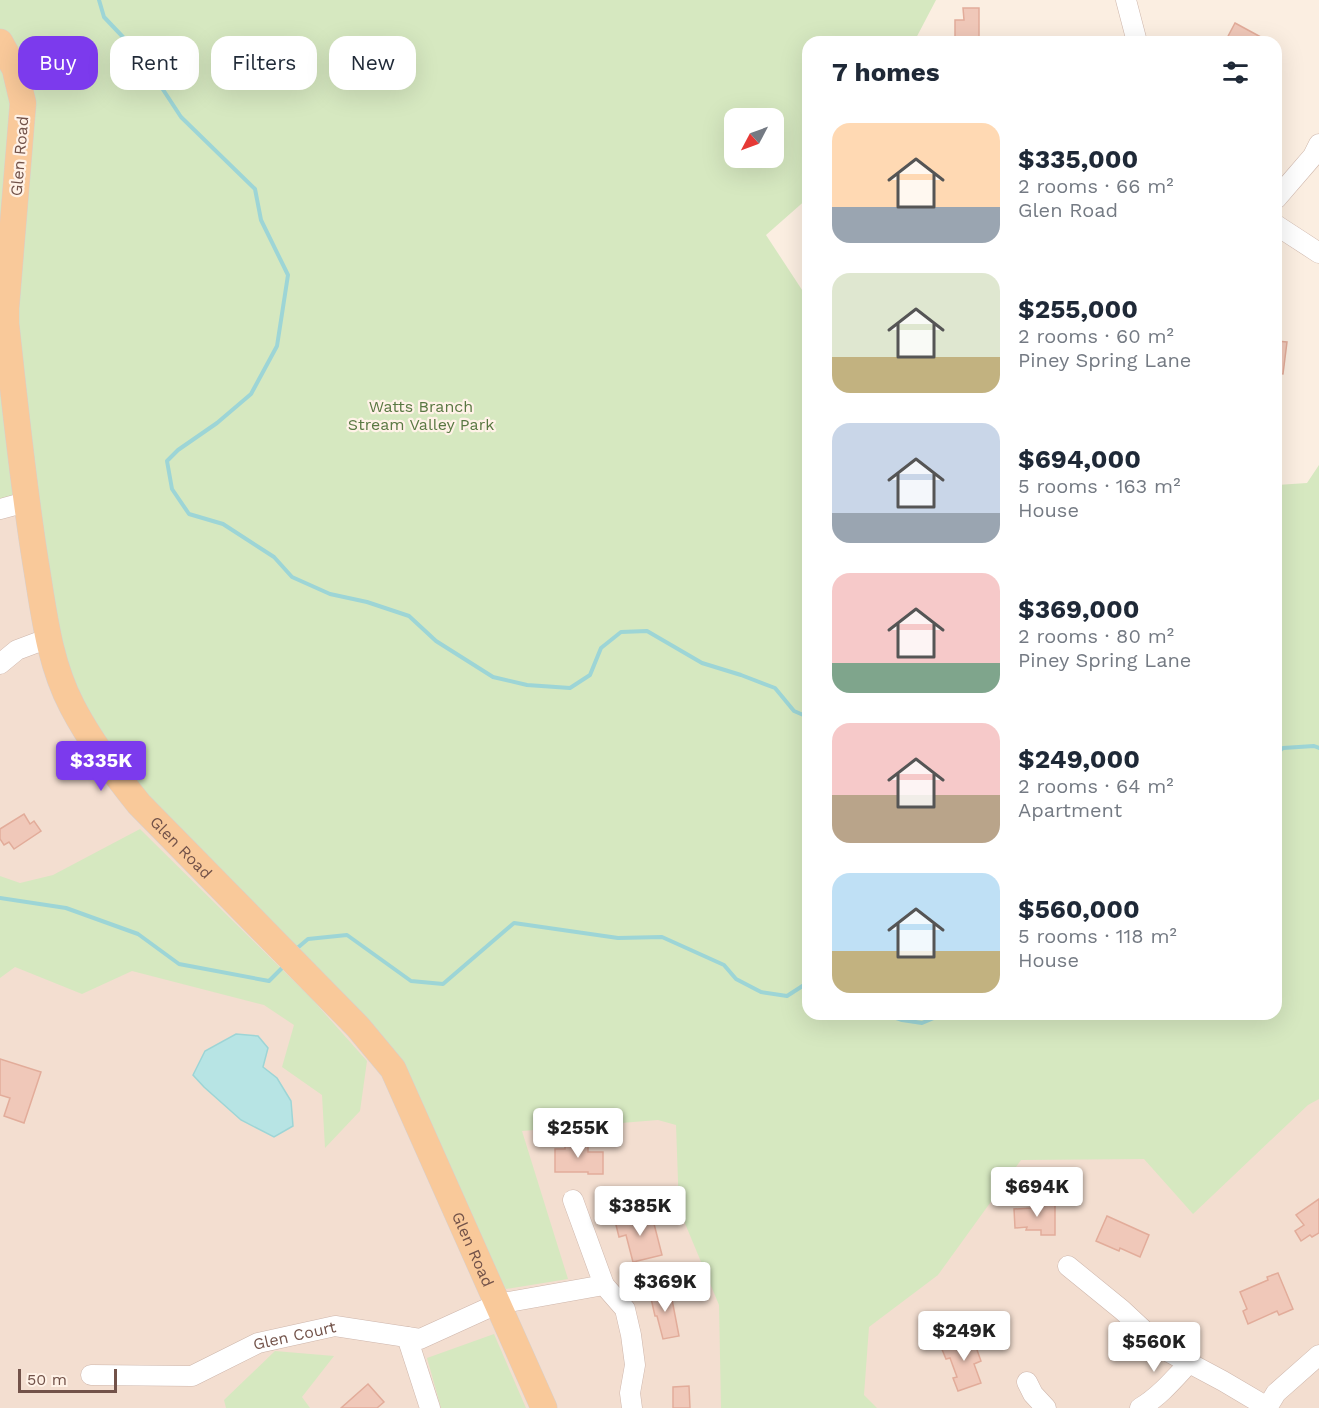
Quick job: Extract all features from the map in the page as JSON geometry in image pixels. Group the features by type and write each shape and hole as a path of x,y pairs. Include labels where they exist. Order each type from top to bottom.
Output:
{"main road":[{"name":"Glen Road","path":"0,42 15,69 23,103 6,308 26,502 56,667 72,706 109,768 139,804 358,1027 393,1069 544,1408"}],"street":[{"path":"1126,0 1135,36"},
{"path":"1282,192 1313,156 1319,144"},
{"path":"1282,229 1319,253"},
{"path":"0,509 26,502"},
{"path":"0,664 17,650 49,638"},
{"path":"573,1200 604,1285 624,1309 631,1335 635,1365 630,1393 632,1408"},
{"path":"1068,1266 1122,1310 1165,1350 1267,1407 1276,1393 1319,1355"},
{"name":"Glen Court","path":"91,1375 192,1376 258,1343 335,1326 420,1338 497,1304 604,1285"},
{"path":"407,1337 430,1408"},
{"path":"1140,1408 1167,1386 1189,1363"},
{"path":"1027,1382 1033,1394 1047,1408"}],"shaded area":[{"path":"6,294 369,1018 1319,1064 1319,1408 0,1408 0,517"}],"green space":[{"name":"Watts Branch Stream Valley Park","path":"0,0 936,0 917,36 802,36 802,203 766,235 802,290 802,1020 1282,1020 1282,485 1307,483 1319,465 1319,1099 1308,1105 1193,1214 1144,1159 1021,1160 938,1275 869,1327 864,1395 877,1408 721,1408 719,1305 679,1209 676,1125 658,1120 522,1131 568,1279 506,1289 434,1163 393,1069 221,887 72,706 0,298"},
{"path":"0,336 15,511 0,517"},
{"path":"140,829 311,998 367,1061 360,1111 325,1148 322,1095 282,1067 294,1025 264,1005 132,971 82,994 15,967 0,978 0,876 20,883 53,875"},
{"path":"494,1334 526,1408 441,1408 427,1358"},
{"path":"275,1351 334,1356 302,1397 310,1408 226,1408 224,1400"}],"water":[{"path":"236,1034 258,1036 268,1048 263,1067 277,1078 291,1101 293,1126 274,1137 241,1120 193,1075 205,1051"}],"building":[{"path":"963,8 979,8 979,36 955,36 955,20 964,20"},
{"path":"1235,23 1259,36 1228,36"},
{"path":"1282,342 1287,342 1282,374"},
{"path":"24,814 30,824 34,821 41,831 14,849 9,842 4,845 0,839 0,829"},
{"path":"0,1059 41,1072 24,1123 4,1116 10,1098 0,1095"},
{"path":"565,1142 588,1142 588,1152 603,1152 603,1174 555,1172 555,1149 565,1149"},
{"path":"1319,1199 1319,1233 1312,1237 1310,1235 1301,1241 1295,1231 1304,1225 1296,1215"},
{"path":"1055,1201 1055,1235 1041,1235 1041,1230 1026,1230 1027,1227 1015,1228 1014,1209 1031,1208 1031,1202"},
{"path":"640,1215 641,1219 652,1216 662,1255 633,1262 626,1235 619,1237 615,1221"},
{"path":"1107,1216 1149,1235 1140,1257 1096,1241"},
{"path":"1278,1273 1293,1309 1279,1315 1277,1311 1248,1324 1243,1311 1247,1309 1240,1292"},
{"path":"670,1289 679,1336 663,1339 650,1294"},
{"path":"972,1336 981,1361 974,1364 981,1383 958,1391 953,1378 957,1377 950,1358 946,1359 941,1347"},
{"path":"368,1384 384,1402 377,1408 341,1408"},
{"path":"689,1386 690,1408 673,1408 673,1387"}],"waterway":[{"path":"99,0 104,17 141,56 181,117 255,189 261,220 288,275 277,346 251,394 167,461 172,489 189,514 223,524 274,557 292,577 330,594 367,602 409,616 436,641 493,677 527,685 570,688 590,675 601,648 621,632 647,631 702,663 775,688 794,711 802,714"},
{"path":"1282,749 1314,746 1319,748"},
{"path":"0,898 66,908 138,934 179,964 269,981 284,966"},
{"path":"295,950 308,939 347,935 411,981 443,984 514,923 618,938 662,937 724,965 736,979 761,992 787,996 802,986"},
{"path":"902,1020 922,1023 929,1020"}]}
